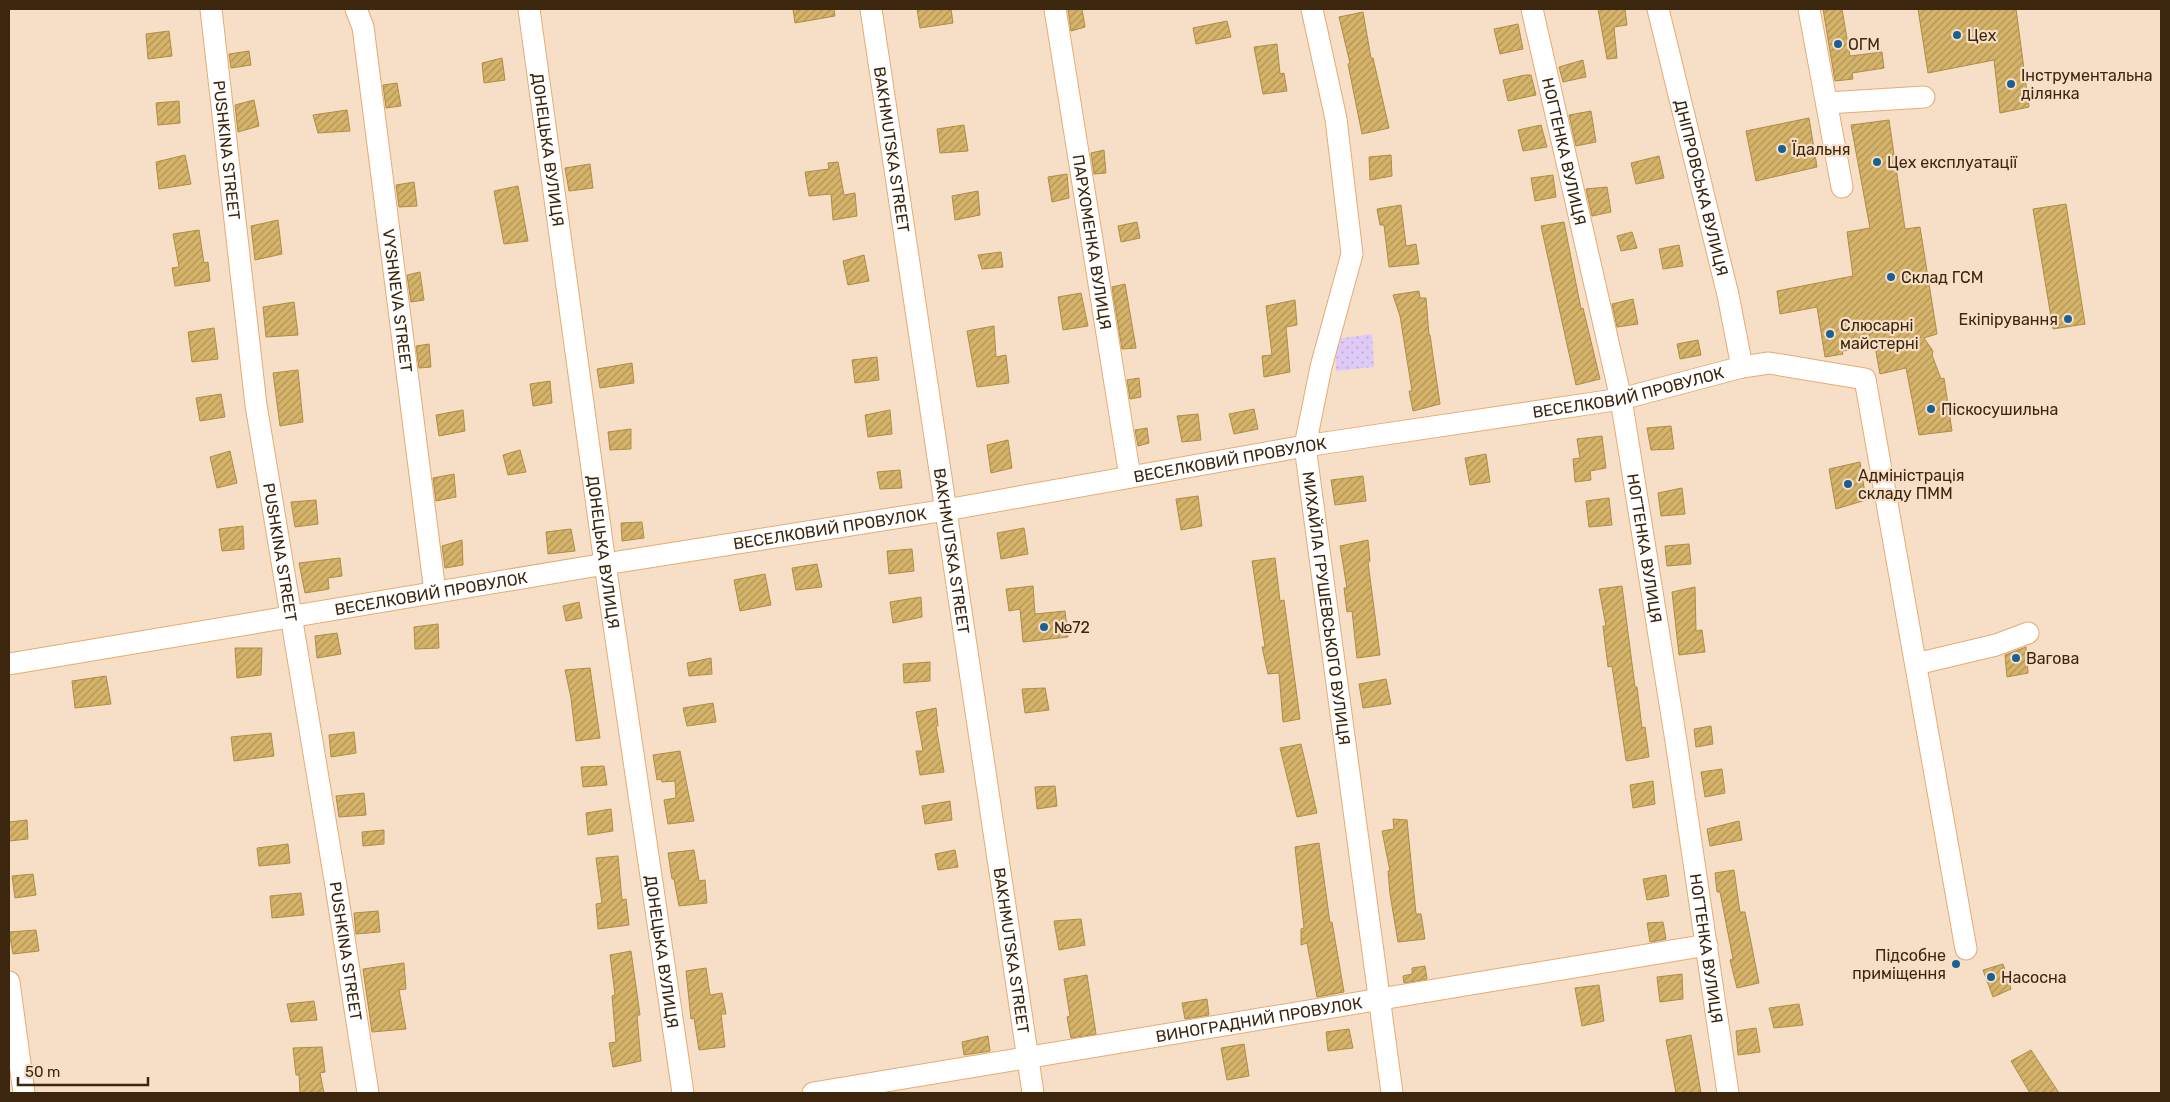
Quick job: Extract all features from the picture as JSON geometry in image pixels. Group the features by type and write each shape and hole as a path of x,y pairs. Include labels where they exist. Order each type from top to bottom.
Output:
{"street":[{"name":"PUSHKINA STREET","path":"211,9 256,405 336,886 368,1093"},
{"name":"VYSHNEVA STREET","path":"356,9 364,37 435,592"},
{"name":"ДОНЕЦЬКА ВУЛИЦЯ","path":"529,9 605,564 683,1093"},
{"name":"BAKHMUTSKA STREET","path":"870,9 1033,1093"},
{"name":"ПАРХОМЕНКА ВУЛИЦЯ","path":"1056,9 1130,477"},
{"name":"МИХАЙЛА ГРУШЕВСЬКОГО ВУЛИЦЯ","path":"1312,9 1336,119 1352,254 1321,367 1305,446 1392,1093"},
{"name":"НОГТЕНКА ВУЛИЦЯ","path":"1532,9 1621,399 1707,945 1728,1093"},
{"name":"ДНІПРОВСЬКА ВУЛИЦЯ","path":"1658,9 1728,295 1742,367"},
{"path":"1809,9 1842,187"},
{"path":"1827,103 1924,97"},
{"name":"ВЕСЕЛКОВИЙ ПРОВУЛОК","path":"9,664 605,564 946,510 1305,446 1621,399 1742,367 1769,363 1865,379 1916,664"},
{"path":"1966,949 1916,664 1996,645 2028,634"},
{"name":"ВИНОГРАДНИЙ ПРОВУЛОК","path":"812,1093 1707,945"},
{"path":"9,982 24,1093"}],"shaded area":[{"path":"1372,334 1374,367 1336,371 1336,339"}],"building":[{"path":"793,9 834,9 835,16 795,23"},
{"path":"917,9 951,9 953,23 920,28"},
{"path":"1068,9 1082,9 1085,27 1071,31"},
{"path":"1598,9 1625,9 1627,25 1614,27 1617,58 1607,59"},
{"name":"ОГМ","path":"1823,9 1842,9 1850,56 1882,52 1884,68 1852,73 1853,79 1835,81"},
{"path":"1918,9 2016,9 2029,107 2000,113 1994,60 1928,73"},
{"path":"1363,12 1371,58 1373,58 1389,128 1362,134 1348,64 1350,63 1339,17"},
{"path":"1227,21 1231,37 1196,44 1193,28"},
{"path":"1518,24 1523,49 1500,54 1494,29"},
{"path":"169,31 172,56 148,59 146,34"},
{"path":"1277,44 1280,74 1284,73 1287,91 1263,94 1254,47"},
{"path":"249,51 251,65 231,68 229,54"},
{"path":"502,58 505,80 484,83 482,63"},
{"path":"1583,60 1586,77 1563,82 1559,67"},
{"path":"1531,75 1536,95 1508,101 1503,80"},
{"path":"397,83 401,106 386,108 383,85"},
{"path":"254,100 259,126 238,132 235,105"},
{"path":"179,101 180,123 158,125 156,103"},
{"path":"347,110 350,131 318,133 313,115"},
{"path":"1591,111 1596,142 1576,146 1569,115"},
{"name":"Їдальня","path":"1809,118 1817,167 1756,181 1746,131"},
{"path":"1889,120 1905,229 1920,227 1937,334 1924,338 1933,351 1932,355 1941,379 1944,378 1952,431 1919,435 1906,368 1880,374 1875,347 1842,351 1843,354 1825,357 1817,307 1780,314 1777,291 1853,276 1847,232 1870,228 1851,125"},
{"path":"964,125 968,151 940,153 937,129"},
{"path":"1541,125 1547,147 1523,151 1518,130"},
{"path":"1104,150 1106,173 1094,174 1091,153"},
{"path":"185,155 191,184 159,189 156,162"},
{"path":"1391,155 1392,176 1370,180 1369,157"},
{"path":"1659,156 1664,178 1636,184 1631,163"},
{"path":"838,162 844,195 855,193 857,216 833,220 831,194 809,196 805,172 829,169 828,163"},
{"path":"590,164 593,188 569,191 565,168"},
{"path":"1067,174 1069,198 1052,202 1048,177"},
{"path":"1553,175 1556,197 1535,201 1531,178"},
{"path":"414,182 417,206 399,207 396,185"},
{"path":"518,186 528,241 504,244 494,191"},
{"path":"1607,187 1611,212 1592,216 1586,189"},
{"path":"978,191 980,215 955,220 952,196"},
{"path":"2066,204 2085,324 2053,329 2033,209"},
{"path":"1401,205 1406,246 1416,244 1419,264 1389,267 1384,225 1380,225 1377,209"},
{"path":"278,220 282,254 255,260 251,226"},
{"path":"1137,222 1140,238 1121,242 1118,226"},
{"path":"1564,222 1581,309 1583,308 1600,379 1576,385 1541,226"},
{"path":"199,230 204,263 208,262 210,281 175,286 172,268 179,267 173,234"},
{"path":"1632,232 1637,248 1621,251 1617,236"},
{"path":"1679,245 1683,266 1663,269 1659,249"},
{"path":"1001,252 1003,267 982,269 978,255"},
{"path":"864,255 869,281 848,285 843,261"},
{"path":"420,272 424,300 411,302 407,275"},
{"path":"1125,284 1136,348 1122,349 1112,287"},
{"path":"1419,291 1420,298 1426,298 1429,335 1440,404 1413,411 1409,391 1412,391 1400,316 1393,295"},
{"path":"1081,293 1088,326 1063,330 1058,297"},
{"path":"1633,299 1638,324 1617,327 1612,304"},
{"path":"1295,300 1297,325 1286,327 1290,372 1264,377 1262,356 1272,355 1266,306"},
{"path":"294,302 298,335 266,337 263,307"},
{"path":"994,326 996,357 1006,355 1009,383 977,387 967,331"},
{"path":"214,328 218,359 192,362 188,332"},
{"path":"1698,340 1701,355 1680,359 1677,344"},
{"path":"429,344 431,367 419,368 416,346"},
{"path":"877,357 879,380 855,383 852,360"},
{"path":"632,363 634,383 600,388 597,369"},
{"path":"298,370 303,422 280,426 273,373"},
{"path":"1139,378 1141,397 1130,399 1127,380"},
{"path":"550,381 552,403 533,406 530,384"},
{"path":"221,394 225,417 200,421 196,398"},
{"path":"1254,409 1258,429 1234,434 1229,414"},
{"path":"463,410 465,431 439,436 436,415"},
{"path":"890,410 892,434 868,437 865,415"},
{"path":"1198,414 1201,440 1182,442 1177,416"},
{"path":"1671,426 1674,449 1651,450 1647,428"},
{"path":"1147,428 1149,443 1138,446 1135,430"},
{"path":"631,429 631,449 610,450 608,432"},
{"path":"1602,436 1606,468 1590,471 1591,480 1575,482 1573,459 1580,458 1577,439"},
{"path":"1008,440 1012,468 991,473 987,445"},
{"path":"520,450 526,472 508,475 503,455"},
{"path":"230,451 237,483 217,488 210,457"},
{"path":"1486,454 1490,482 1470,485 1465,458"},
{"name":"Адміністрація складу ПММ","path":"1860,462 1866,500 1836,509 1829,469"},
{"path":"900,470 902,488 880,489 877,472"},
{"path":"454,474 456,497 436,501 433,478"},
{"path":"1363,476 1366,501 1335,505 1331,480"},
{"path":"1682,488 1685,514 1661,516 1658,493"},
{"path":"1198,496 1202,526 1181,530 1176,499"},
{"path":"1609,498 1612,525 1589,527 1586,501"},
{"path":"316,500 318,524 295,527 291,502"},
{"path":"642,522 644,538 622,541 621,523"},
{"path":"243,526 244,549 222,551 219,529"},
{"path":"1024,528 1028,554 1001,559 997,533"},
{"path":"571,529 575,551 548,554 546,532"},
{"path":"462,540 463,565 445,568 442,546"},
{"path":"1368,540 1370,561 1368,562 1380,655 1357,658 1352,611 1347,612 1344,588 1347,588 1340,546"},
{"path":"1689,544 1691,564 1667,566 1665,546"},
{"path":"912,549 914,571 889,574 887,551"},
{"path":"340,558 342,576 328,578 329,589 305,593 299,563"},
{"path":"1275,558 1280,601 1284,600 1300,719 1283,722 1279,673 1268,674 1262,647 1265,647 1252,561"},
{"path":"817,564 822,587 796,590 792,568"},
{"path":"765,574 771,605 740,611 734,580"},
{"name":"№72","path":"1033,586 1035,614 1065,611 1068,637 1023,642 1020,609 1009,611 1006,589"},
{"path":"1622,586 1635,687 1637,687 1642,728 1645,727 1649,757 1627,761 1612,666 1608,667 1603,626 1606,626 1599,589"},
{"path":"1695,587 1696,631 1702,630 1705,652 1679,655 1672,592"},
{"path":"921,597 922,617 893,623 890,602"},
{"path":"579,602 582,618 566,621 563,606"},
{"path":"438,624 439,648 415,649 414,627"},
{"path":"337,633 341,654 317,658 315,636"},
{"name":"Вагова","path":"2026,647 2028,673 2007,677 2005,655"},
{"path":"235,648 262,648 261,675 237,678"},
{"path":"711,658 712,674 689,676 687,663"},
{"path":"930,662 930,681 904,683 903,664"},
{"path":"590,668 600,738 576,741 571,698 565,670"},
{"path":"106,676 111,704 75,708 72,681"},
{"path":"1386,679 1391,704 1363,708 1359,684"},
{"path":"1045,688 1049,710 1025,713 1022,689"},
{"path":"713,703 716,722 687,726 683,708"},
{"path":"936,708 938,726 936,726 944,772 920,775 916,751 923,751 916,712"},
{"path":"1711,726 1713,744 1696,747 1694,729"},
{"path":"354,732 356,753 331,757 329,735"},
{"path":"271,733 274,756 234,761 231,737"},
{"path":"1301,744 1317,813 1297,817 1280,748"},
{"path":"680,751 694,821 668,824 664,800 676,798 675,781 662,782 661,779 657,780 653,755"},
{"path":"604,766 607,785 583,787 581,767"},
{"path":"1722,769 1725,793 1705,797 1701,772"},
{"path":"1653,781 1655,804 1633,808 1630,785"},
{"path":"1055,786 1057,806 1037,809 1035,787"},
{"path":"364,793 366,815 339,817 336,796"},
{"path":"950,801 952,820 925,824 922,806"},
{"path":"611,809 613,831 588,835 586,813"},
{"path":"1393,819 1407,820 1416,914 1421,914 1425,939 1398,942 1390,894 1388,871 1390,871 1382,831 1394,829"},
{"path":"27,820 28,839 9,841 9,822"},
{"path":"1739,821 1742,840 1710,846 1707,829"},
{"path":"384,830 384,844 363,846 362,832"},
{"path":"1319,843 1330,923 1332,922 1344,992 1317,997 1307,943 1301,945 1301,929 1304,928 1295,847"},
{"path":"288,844 290,863 259,866 257,848"},
{"path":"694,850 699,881 705,880 707,903 679,906 668,853"},
{"path":"955,850 958,867 938,870 935,854"},
{"path":"618,856 622,900 626,899 629,925 598,929 596,904 602,903 596,858"},
{"path":"1734,870 1740,912 1745,912 1759,983 1737,988 1730,960 1733,959 1720,892 1717,892 1715,873"},
{"path":"33,874 36,895 15,898 12,876"},
{"path":"1666,875 1669,896 1647,900 1643,879"},
{"path":"301,893 304,915 272,918 270,896"},
{"path":"378,911 380,932 356,934 354,913"},
{"path":"1081,919 1085,945 1059,950 1054,921"},
{"path":"1663,922 1666,939 1650,942 1647,923"},
{"path":"36,930 39,951 13,954 9,932"},
{"path":"631,951 640,1015 637,1015 641,1061 613,1067 609,1043 616,1042 612,996 615,995 610,955"},
{"path":"404,963 406,989 399,990 406,1029 372,1032 363,969"},
{"name":"Насосна","path":"2003,964 2011,989 1993,997 1983,970"},
{"path":"1425,966 1427,979 1404,983 1403,976 1412,974 1412,968"},
{"path":"706,968 710,995 722,993 726,1014 721,1014 725,1047 699,1050 694,1018 691,1019 686,971"},
{"path":"1682,974 1683,999 1660,1002 1657,977"},
{"path":"1087,975 1096,1034 1071,1038 1067,1017 1070,1016 1064,979"},
{"path":"1599,985 1604,1021 1582,1026 1575,988"},
{"path":"1207,999 1209,1015 1185,1019 1182,1003"},
{"path":"314,1001 317,1020 291,1022 287,1004"},
{"path":"1799,1004 1803,1025 1774,1028 1769,1008"},
{"path":"1756,1028 1760,1052 1738,1055 1736,1031"},
{"path":"1349,1029 1353,1048 1328,1051 1326,1032"},
{"path":"1691,1035 1701,1093 1676,1093 1666,1040"},
{"path":"988,1036 990,1051 964,1055 962,1042"},
{"path":"1244,1044 1249,1076 1227,1080 1221,1048"},
{"path":"322,1047 325,1072 320,1073 324,1093 300,1093 299,1075 296,1075 293,1048"},
{"path":"2031,1050 2059,1093 2030,1093 2011,1061"}],"place":[{"name":"Цех","path":"1957,35"},
{"name":"ОГМ","path":"1838,44"},
{"name":"Інструментальна ділянка","path":"2011,84"},
{"name":"Їдальня","path":"1782,149"},
{"name":"Цех експлуатації","path":"1877,162"},
{"name":"Склад ГСМ","path":"1891,277"},
{"name":"Екіпірування","path":"2068,319"},
{"name":"Слюсарні майстерні","path":"1830,334"},
{"name":"Піскосушильна","path":"1931,409"},
{"name":"Адміністрація складу ПММ","path":"1848,484"},
{"name":"№72","path":"1044,627"},
{"name":"Вагова","path":"2016,658"},
{"name":"Підсобне приміщення","path":"1956,964"},
{"name":"Насосна","path":"1991,977"}]}
